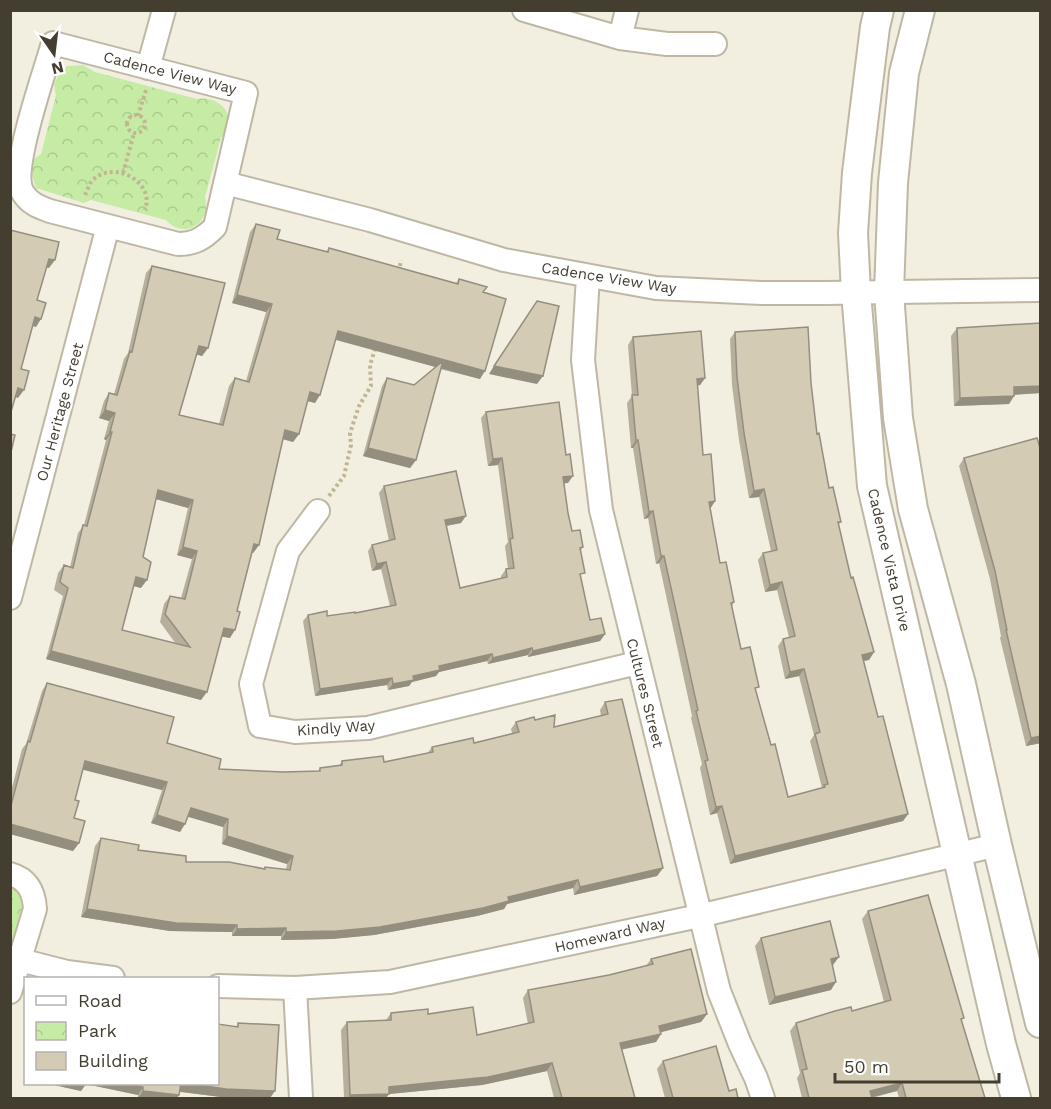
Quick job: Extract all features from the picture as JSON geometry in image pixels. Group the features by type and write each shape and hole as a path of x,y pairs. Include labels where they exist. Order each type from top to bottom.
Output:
{"street":[{"path":"148,68 164,10"},
{"path":"524,10 620,38 667,45 715,44"},
{"path":"620,38 627,10"},
{"name":"Cadence Vista Drive","path":"879,10 857,172 853,233 872,486 1001,1044 1016,1098"},
{"path":"920,10 904,73 893,183 889,292 898,418 913,509 961,684 997,845 1041,1023"},
{"name":"Cadence View Way","path":"53,43 148,68 246,93 215,227 205,238 192,244 178,244 50,211 32,204 23,192 18,178 19,124 53,43"},
{"name":"Cadence View Way","path":"225,183 370,220 504,260 656,288 761,293 1041,290"},
{"name":"Our Heritage Street","path":"10,598 108,226"},
{"name":"Cultures Street","path":"588,276 583,360 600,499 637,663 718,991 763,1098"},
{"name":"Kindly Way","path":"318,511 288,551 251,684 260,726 295,732 368,728 637,663"},
{"name":"Homeward Way","path":"219,986 295,988 390,982 699,916 997,845"},
{"path":"10,874 18,876 28,884 34,897 35,909 10,992"},
{"path":"20,960 67,972 105,977"},
{"path":"295,988 301,1098"}],"path":[{"path":"138,116 146,90"},
{"path":"133,116 138,116 145,124 140,132 134,133 130,130 128,122 133,116"},
{"path":"123,173 134,133"},
{"path":"85,195 92,181 102,175 111,172 123,173 142,187 147,204 145,210"},
{"path":"398,281 401,260"},
{"path":"318,511 344,476 351,446 350,433 360,406 371,386 370,365 379,340"}],"green space":[{"path":"83,65 95,72 197,99 214,101 226,110 229,123 221,138 205,197 205,214 195,226 181,229 166,220 91,200 84,203 36,188 31,172 34,159 41,154 56,95 54,85 59,73 67,66"},
{"path":"11,886 21,899 22,916 11,945"}],"building":[{"path":"256,224 280,230 277,239 328,252 329,248 458,284 459,279 487,287 483,292 506,299 485,371 338,331 320,395 310,392 299,434 285,430 259,545 254,544 237,611 240,612 235,630 224,628 207,692 51,651 68,588 60,582 64,565 73,568 83,525 87,526 112,432 110,432 115,413 105,410 109,393 117,395 130,351 132,352 152,266 225,283 208,348 199,346 179,415 223,425 235,378 249,382 272,304 237,295","holes":["158,490 193,500 183,547 197,551 185,599 170,596 165,614 190,647 122,630 136,577 147,580 151,562 143,557"]},
{"path":"10,230 59,242 55,260 49,259 37,300 46,303 41,319 35,317 21,369 29,371 24,390 18,388 10,415"},
{"path":"537,301 559,306 543,376 494,366"},
{"path":"1041,323 1041,386 1014,387 1014,396 960,398 957,328"},
{"path":"808,327 817,434 819,433 829,488 833,487 841,522 838,522 851,578 853,577 874,652 862,655 878,717 883,716 908,814 735,856 722,806 716,807 705,761 708,760 696,711 698,710 664,556 661,556 653,511 649,512 638,440 636,440 632,395 638,395 633,337 701,331 705,378 697,379 703,455 711,454 715,501 709,502 720,563 726,562 734,602 731,603 741,649 750,647 759,687 755,688 771,745 775,744 788,797 825,787 824,785 828,784 815,734 820,732 804,669 790,672 783,639 795,636 782,582 770,585 763,553 777,550 764,489 754,491 737,377 735,332"},
{"path":"443,361 416,460 368,448 387,378 414,385"},
{"path":"559,402 566,455 570,454 573,476 563,477 568,513 572,531 580,530 583,547 580,548 585,573 580,574 590,620 601,618 605,634 533,651 532,648 493,658 492,654 439,666 440,670 413,676 414,680 393,684 392,678 320,689 308,615 327,611 327,616 355,613 396,605 386,562 377,564 372,545 395,539 384,486 456,471 466,516 445,520 460,588 507,577 506,569 514,568 510,539 513,538 502,458 493,459 486,412"},
{"path":"10,434 15,435 11,452 10,451"},
{"path":"1037,438 1041,451 1041,736 1031,738 995,571 964,458"},
{"path":"47,683 174,717 167,743 221,759 219,769 283,772 320,771 320,768 342,765 342,761 383,756 384,762 433,752 432,747 473,738 474,743 519,732 516,722 534,717 535,720 555,715 554,727 608,714 605,702 622,699 663,868 580,887 578,880 508,897 509,901 483,908 380,927 337,931 286,932 286,928 237,929 237,925 176,923 87,909 101,838 139,845 138,850 186,856 186,862 229,862 265,869 265,867 290,870 293,856 227,836 228,819 191,808 185,824 157,815 167,782 85,761 75,800 79,801 74,818 85,821 79,843 10,824 10,809 28,741 30,742"},
{"path":"928,895 985,1098 906,1098 902,1083 870,1091 872,1098 809,1098 802,1070 807,1069 796,1023 851,1007 852,1011 891,1000 868,911"},
{"path":"830,921 839,957 831,959 836,982 775,997 761,938"},
{"path":"691,949 707,1014 659,1026 661,1034 620,1043 635,1098 562,1098 552,1063 488,1077 389,1087 389,1094 350,1095 347,1022 391,1020 391,1013 428,1009 428,1014 473,1007 477,1035 534,1022 528,990 609,975 653,964 651,959"},
{"path":"238,1023 279,1025 275,1091 226,1089 198,1085 219,1085 219,1024 238,1027"},
{"path":"716,1046 729,1091 736,1089 738,1098 673,1098 663,1061"},
{"path":"134,1085 181,1085 179,1095 143,1091 143,1087"}]}
